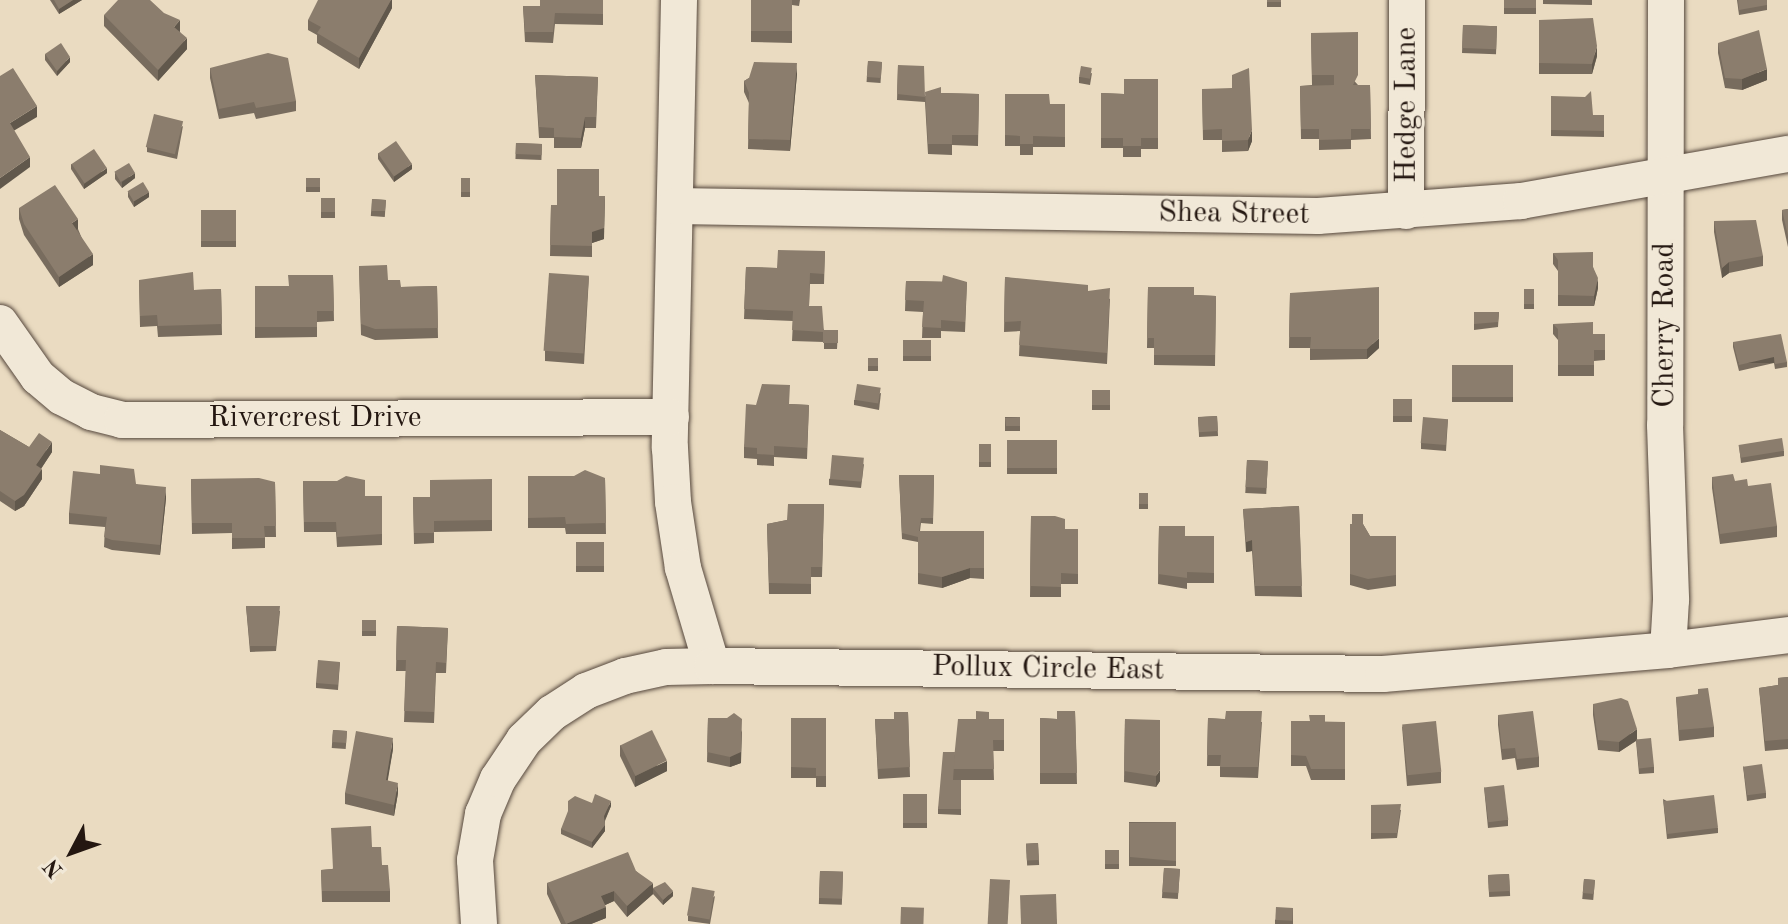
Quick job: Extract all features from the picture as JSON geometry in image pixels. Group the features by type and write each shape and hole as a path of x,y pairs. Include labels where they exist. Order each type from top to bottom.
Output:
{"street":[{"path":"679,0 671,417 673,502 679,542 712,666"},
{"name":"Hedge Lane","path":"1406,211 1407,0"},
{"name":"Cherry Road","path":"1666,0 1665,425 1671,600 1668,650"},
{"name":"Shea Street","path":"675,206 1318,216 1521,201 1788,154"},
{"name":"Rivercrest Drive","path":"0,323 38,377 62,397 91,412 122,420 671,417"},
{"name":"Pollux Circle East","path":"479,924 475,860 483,814 498,779 524,740 552,713 586,691 666,667 1383,674 1668,650 1788,635"}],"building":[{"path":"54,0 73,0 59,9"},
{"path":"118,0 150,0 164,13 180,20 174,27 187,38 158,70 104,15"},
{"path":"318,0 391,0 359,58 317,33 321,27 308,20"},
{"path":"540,0 603,0 603,14 555,13 553,32 525,32 523,6 540,6"},
{"path":"751,0 792,0 792,31 751,31"},
{"path":"1504,0 1536,0 1536,8 1504,8"},
{"path":"1738,0 1767,0 1767,5 1739,10"},
{"path":"1593,18 1597,46 1592,64 1539,63 1539,20"},
{"path":"1463,25 1497,26 1496,49 1462,48"},
{"path":"1759,30 1767,69 1742,79 1725,78 1718,43"},
{"path":"1358,32 1358,75 1353,85 1370,85 1371,129 1351,129 1351,139 1319,140 1319,129 1301,129 1300,86 1334,85 1334,75 1312,75 1311,33"},
{"path":"61,43 70,57 57,71 45,54"},
{"path":"268,53 288,58 296,101 256,108 254,102 219,109 210,68"},
{"path":"868,61 882,62 881,78 867,77"},
{"path":"754,62 797,63 790,140 748,139 749,93 744,81 749,78"},
{"path":"898,65 924,66 925,97 897,94"},
{"path":"1081,66 1092,68 1090,79 1079,77"},
{"path":"13,68 37,106 10,123 30,157 0,178 0,76"},
{"path":"1249,68 1252,130 1248,140 1222,141 1222,129 1203,130 1202,89 1232,88 1232,75"},
{"path":"535,75 598,77 596,117 585,117 581,138 554,137 554,128 539,127"},
{"path":"1124,79 1158,79 1158,138 1141,138 1141,146 1123,146 1123,138 1101,138 1101,93 1124,94"},
{"path":"941,87 941,93 979,94 978,135 952,135 952,144 928,144 925,92"},
{"path":"1591,91 1593,115 1604,115 1604,131 1551,130 1551,96 1585,97"},
{"path":"1005,94 1049,94 1050,104 1065,104 1065,137 1033,136 1033,144 1020,144 1020,136 1005,135"},
{"path":"154,114 183,121 175,154 146,147"},
{"path":"396,141 412,164 394,177 378,154"},
{"path":"516,143 542,144 542,155 516,154"},
{"path":"94,149 107,168 84,183 72,164"},
{"path":"129,163 135,173 121,182 114,172"},
{"path":"557,169 599,169 599,196 605,196 604,228 592,232 592,246 550,245 551,205 557,205"},
{"path":"306,178 320,178 320,187 306,187"},
{"path":"461,178 470,178 470,192 461,192"},
{"path":"143,182 149,192 134,202 128,191"},
{"path":"55,185 78,219 72,223 93,254 59,277 24,224 19,208"},
{"path":"321,198 335,198 335,212 321,212"},
{"path":"372,199 386,200 385,211 372,211"},
{"path":"1788,209 1788,236 1782,210"},
{"path":"201,210 236,210 236,241 201,241"},
{"path":"1756,220 1763,256 1729,262 1722,268 1714,221"},
{"path":"778,250 825,251 824,274 810,273 809,306 822,306 824,332 792,330 793,311 744,309 746,267 777,268"},
{"path":"1593,252 1593,267 1598,278 1594,296 1558,295 1558,260 1553,253"},
{"path":"387,265 388,280 400,280 401,287 437,286 438,328 375,329 361,324 359,266"},
{"path":"193,272 194,290 221,289 222,324 158,326 157,315 140,316 139,280"},
{"path":"549,273 589,276 583,354 544,351"},
{"path":"288,275 333,275 334,311 317,311 317,327 255,327 255,286 289,286"},
{"path":"943,275 967,282 965,322 941,320 941,328 922,327 924,301 905,300 906,281 942,282"},
{"path":"1005,277 1088,285 1088,291 1110,288 1107,353 1019,345 1021,321 1004,322"},
{"path":"1148,287 1194,287 1194,295 1216,296 1215,355 1154,355 1154,338 1147,338"},
{"path":"1379,287 1379,338 1367,349 1310,349 1311,337 1289,337 1290,293"},
{"path":"1524,289 1534,289 1534,304 1524,304"},
{"path":"1474,312 1499,312 1498,322 1474,324"},
{"path":"1593,322 1593,334 1605,334 1605,350 1594,350 1594,365 1558,365 1558,329 1553,324"},
{"path":"823,330 838,330 838,343 823,343"},
{"path":"1781,334 1787,362 1775,364 1774,357 1739,365 1733,342"},
{"path":"903,340 931,340 931,356 903,356"},
{"path":"868,358 878,358 878,366 868,366"},
{"path":"1452,365 1513,365 1513,397 1452,397"},
{"path":"762,384 790,385 789,404 809,405 807,448 774,446 774,455 757,454 757,448 744,447 746,404 756,405"},
{"path":"857,384 881,388 878,404 854,400"},
{"path":"1092,390 1110,390 1110,405 1092,405"},
{"path":"1393,399 1412,399 1412,416 1393,416"},
{"path":"1217,416 1218,431 1199,432 1198,417"},
{"path":"1020,417 1020,426 1006,426 1005,418"},
{"path":"1423,417 1448,419 1446,445 1421,443"},
{"path":"0,430 29,447 39,433 52,442 36,465 42,469 24,495 15,501 0,491"},
{"path":"1782,438 1784,451 1741,458 1739,445"},
{"path":"1007,440 1057,440 1057,468 1007,468"},
{"path":"979,444 991,444 991,462 979,462"},
{"path":"832,455 864,458 862,482 830,479"},
{"path":"1247,460 1268,461 1267,488 1246,487"},
{"path":"100,465 134,469 136,484 166,487 160,545 112,540 104,537 107,517 69,513 73,471 100,474"},
{"path":"585,470 605,478 606,523 566,524 565,517 528,518 528,476 574,476"},
{"path":"1733,474 1735,481 1747,479 1748,486 1771,483 1777,526 1720,534 1712,477"},
{"path":"899,475 934,475 933,518 921,518 918,537 902,533"},
{"path":"346,476 365,480 365,496 382,496 382,534 337,537 336,522 304,522 303,481 337,481"},
{"path":"259,478 275,482 276,526 264,526 265,538 232,538 232,523 192,523 191,479"},
{"path":"492,479 492,520 434,521 434,533 414,533 413,497 430,497 430,480"},
{"path":"1139,493 1148,493 1148,504 1139,504"},
{"path":"788,504 824,504 822,567 811,567 811,584 769,583 767,524 787,520"},
{"path":"1299,506 1302,586 1255,586 1252,540 1246,542 1243,509"},
{"path":"1352,514 1363,514 1363,524 1352,524"},
{"path":"1031,516 1055,516 1065,519 1065,529 1078,529 1078,574 1061,573 1061,587 1030,586"},
{"path":"1350,524 1363,524 1370,536 1396,536 1396,575 1368,579 1350,574"},
{"path":"1159,526 1185,526 1185,536 1214,536 1214,573 1187,572 1187,578 1158,574"},
{"path":"918,531 984,531 984,568 970,568 942,577 918,573"},
{"path":"576,542 604,542 604,566 576,566"},
{"path":"246,606 280,606 276,646 250,646"},
{"path":"362,620 376,620 376,631 362,631"},
{"path":"397,626 448,628 446,663 436,662 434,712 404,711 406,660 396,660"},
{"path":"318,660 340,662 338,685 316,683"},
{"path":"1788,677 1788,739 1765,741 1759,688 1778,685 1778,678"},
{"path":"1708,688 1714,727 1679,730 1676,697 1698,694 1698,689"},
{"path":"1621,698 1628,701 1637,729 1619,742 1598,740 1593,704"},
{"path":"976,711 989,712 989,719 1004,719 1004,740 993,740 994,769 953,769 958,719 976,719"},
{"path":"1057,711 1075,711 1077,773 1040,773 1040,718 1057,719"},
{"path":"1226,711 1262,711 1258,767 1220,767 1221,755 1207,755 1208,718 1225,719"},
{"path":"1533,711 1539,757 1517,759 1515,748 1502,749 1498,715"},
{"path":"894,712 908,712 910,767 878,769 875,719 894,719"},
{"path":"734,713 742,719 741,752 730,757 707,752 708,718 727,718"},
{"path":"1309,715 1325,715 1325,722 1345,722 1345,769 1311,769 1306,756 1291,755 1291,721 1310,721"},
{"path":"791,718 826,718 826,776 816,776 816,768 791,767"},
{"path":"1125,719 1160,720 1160,770 1156,776 1124,771"},
{"path":"1436,721 1441,772 1408,775 1402,725"},
{"path":"333,730 347,731 346,743 332,742"},
{"path":"652,730 667,761 635,776 621,745"},
{"path":"356,731 393,738 386,780 398,783 394,805 345,793"},
{"path":"1651,738 1654,767 1639,768 1636,740"},
{"path":"943,752 955,752 953,780 961,780 961,809 938,809"},
{"path":"1762,764 1766,793 1747,795 1743,767"},
{"path":"1504,785 1508,820 1488,822 1484,787"},
{"path":"595,794 611,801 604,816 605,825 592,842 561,829 568,811 568,801 575,796 592,803"},
{"path":"903,794 927,794 927,823 903,823"},
{"path":"1714,795 1718,828 1667,834 1663,801"},
{"path":"1401,804 1397,833 1371,833 1371,805"},
{"path":"1176,822 1176,861 1130,857 1129,823"},
{"path":"371,826 372,847 381,847 382,865 388,865 390,891 322,891 321,870 333,869 331,828"},
{"path":"1038,843 1039,860 1027,861 1026,844"},
{"path":"1105,850 1119,850 1119,864 1105,864"},
{"path":"628,852 636,871 653,883 627,906 614,891 601,896 606,907 566,924 547,883"},
{"path":"1164,868 1180,869 1178,893 1162,892"},
{"path":"820,871 843,872 842,899 819,898"},
{"path":"1509,874 1510,891 1489,892 1488,875"},
{"path":"990,879 1010,880 1008,924 988,924"},
{"path":"1584,879 1595,880 1594,894 1583,893"},
{"path":"665,882 673,891 663,900 653,888"},
{"path":"692,887 715,891 710,920 687,916"},
{"path":"1056,894 1057,924 1021,924 1020,895"},
{"path":"901,907 924,908 923,924 900,924"},
{"path":"1276,907 1293,908 1292,921 1275,920"}]}
